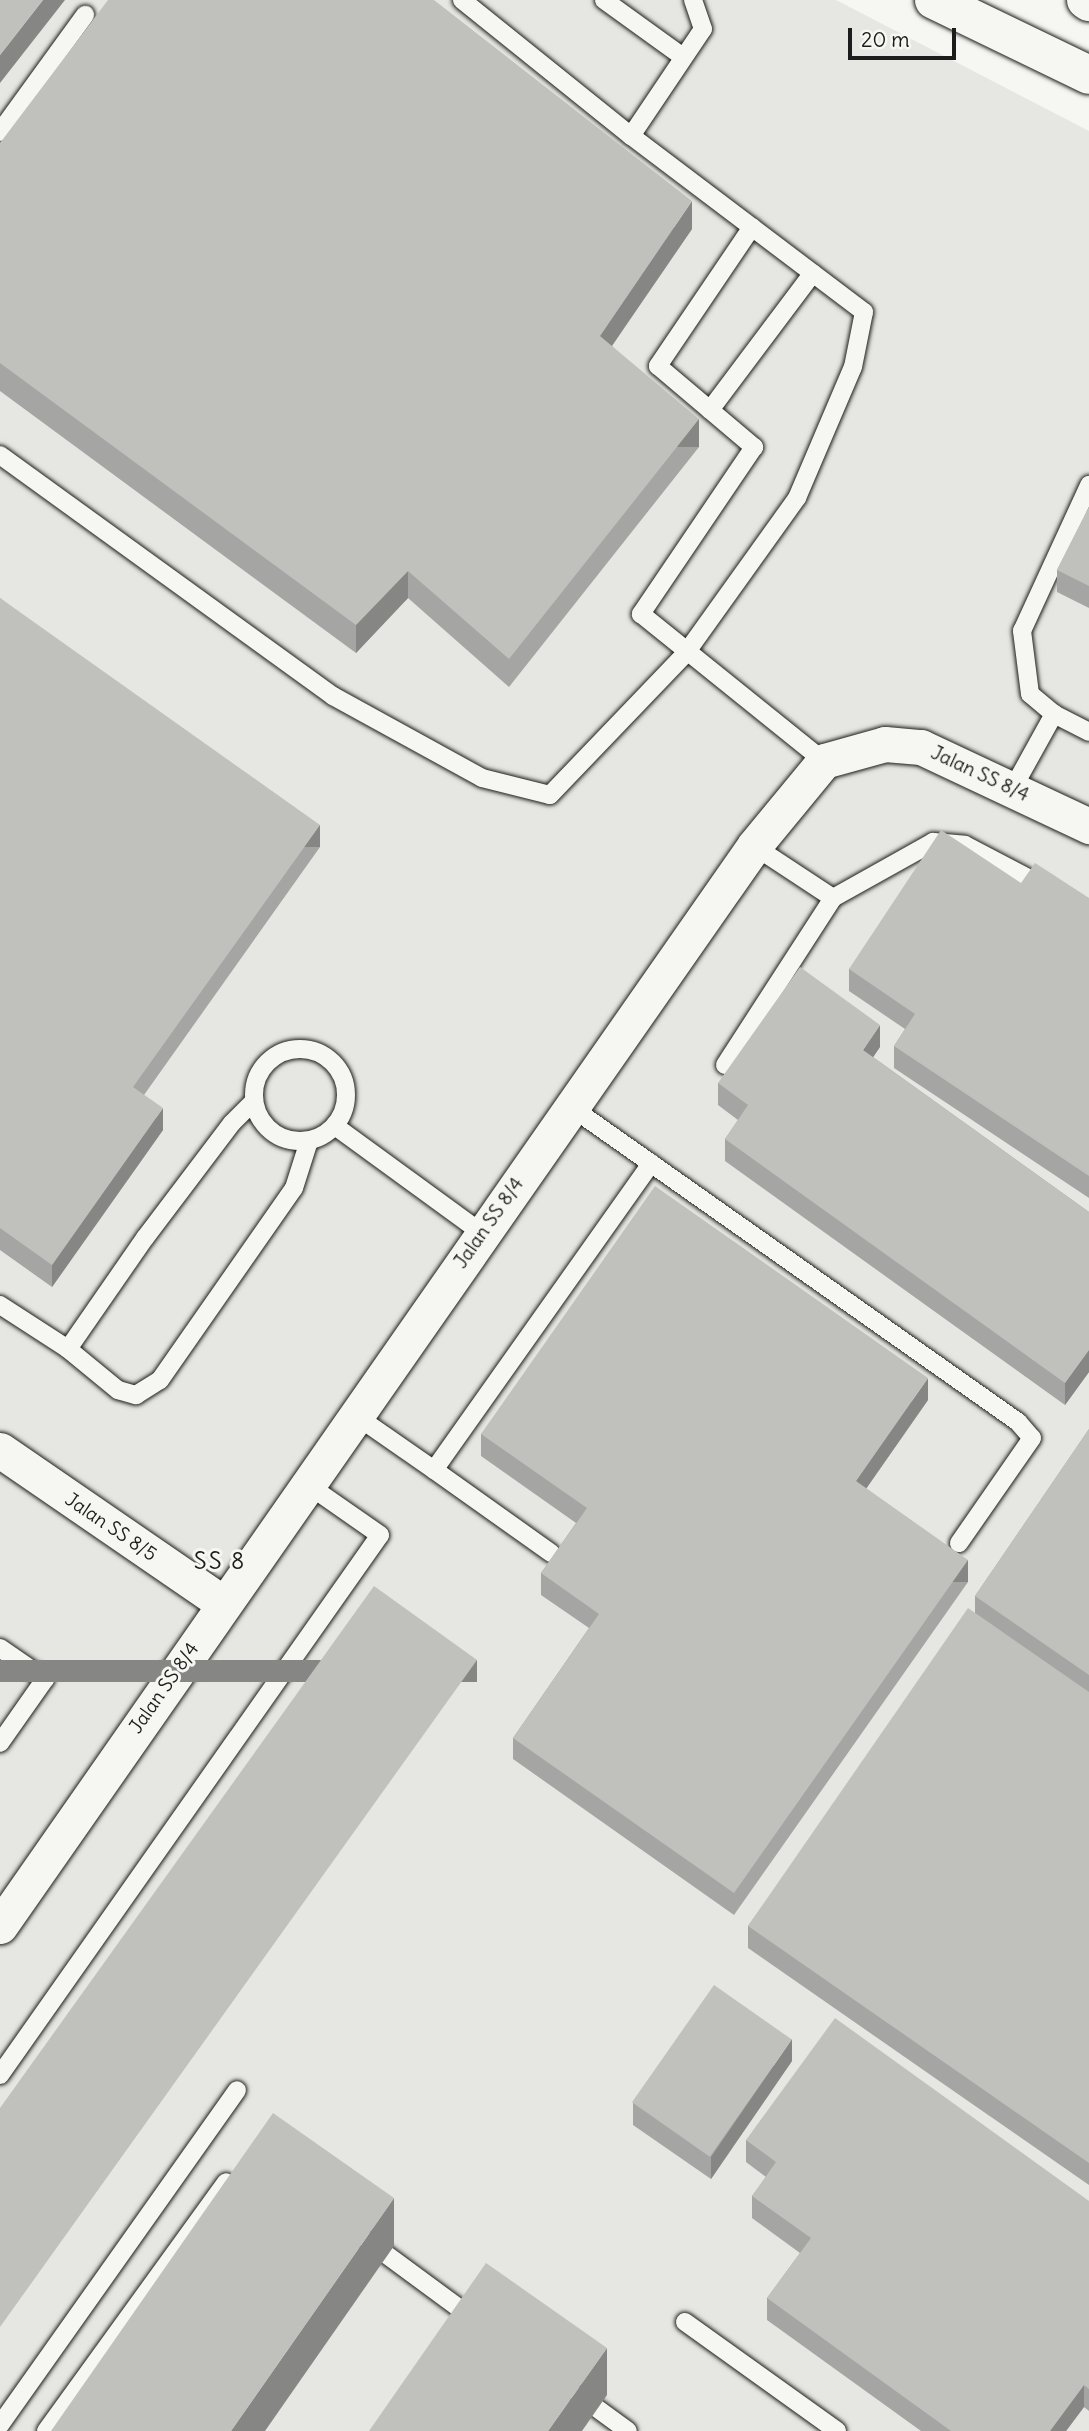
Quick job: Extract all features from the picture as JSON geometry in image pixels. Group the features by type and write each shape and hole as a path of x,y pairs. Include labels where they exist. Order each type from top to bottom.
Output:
{"highway":[{"path":"934,0 1089,75"},
{"path":"1055,58 1089,88"}],"street":[{"name":"Jalan SS 8/4","path":"0,1926 754,846 824,761 886,744 921,747 1089,826"},
{"name":"Jalan SS 8/5","path":"0,1450 223,1603"}],"lane":[{"path":"0,455 333,696 482,778 550,795 686,653 797,498 853,368 864,312 631,135 462,0"},
{"path":"604,0 683,57"},
{"path":"631,135 703,29 693,0"},
{"path":"0,132 85,15"},
{"path":"752,227 658,366 754,447 640,614 824,761"},
{"path":"710,410 813,273"},
{"path":"1089,485 1022,631 1030,694 1054,714 1089,732"},
{"path":"1013,788 1054,714"},
{"path":"725,1065 833,898 933,842 965,845 1059,895"},
{"path":"754,846 833,898"},
{"path":"294,1048 313,1049 329,1058 341,1072 346,1090 345,1109 335,1126 309,1141 273,1134 260,1120 253,1102 254,1084 262,1067 276,1054 294,1048"},
{"path":"68,1349 200,1165 253,1102"},
{"path":"571,1107 1018,1422 1032,1438 959,1543"},
{"path":"335,1126 482,1233"},
{"path":"0,1305 68,1349 118,1390 136,1395 160,1380 294,1188 309,1141"},
{"path":"434,1470 651,1163"},
{"path":"355,1415 551,1553"},
{"path":"0,2075 380,1535 307,1484"},
{"path":"0,1648 45,1679 0,1744"},
{"path":"0,2425 237,2090"},
{"path":"47,2431 239,2164"},
{"path":"348,2226 493,2333"},
{"path":"685,2322 836,2431"},
{"path":"560,2381 618,2428"}],"shaded area":[{"path":"0,0 836,0 1089,131 1089,2431 0,2431"}],"building":[{"path":"0,0 43,0 0,55"},
{"path":"108,0 434,0 692,201 600,336 699,419 509,659 408,571 356,625 0,363 0,143"},
{"path":"1089,507 1089,586 1057,570"},
{"path":"0,598 320,825 133,1087 163,1108 52,1265 0,1228"},
{"path":"941,830 1021,883 1035,863 1089,898 1089,1176 894,1046 915,1014 849,969"},
{"path":"800,967 880,1025 863,1050 1089,1212 1089,1350 1065,1383 725,1139 748,1105 718,1083"},
{"path":"655,1186 928,1378 856,1481 968,1560 734,1893 513,1738 599,1614 541,1573 587,1508 481,1434"},
{"path":"1089,1429 1089,1675 975,1596"},
{"path":"374,1586 477,1660 0,2327 0,2108"},
{"path":"968,1608 1089,1692 1089,2163 748,1926"},
{"path":"714,1985 792,2039 710,2157 632,2102"},
{"path":"835,2018 1089,2201 1089,2389 1084,2385 1050,2431 951,2431 767,2298 811,2238 752,2196 776,2162 746,2140"},
{"path":"273,2113 394,2198 231,2431 51,2431"},
{"path":"486,2263 607,2348 548,2431 369,2431"}],"district":[{"name":"SS 8","path":"220,1561"}]}
